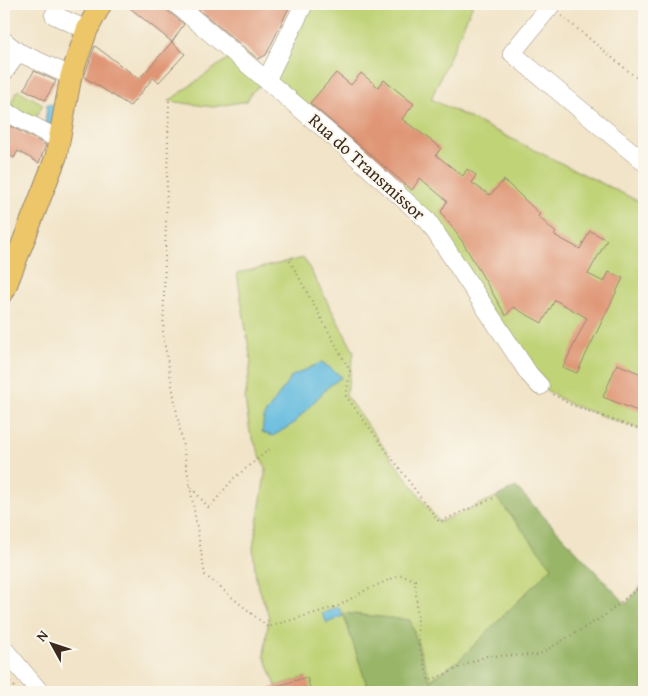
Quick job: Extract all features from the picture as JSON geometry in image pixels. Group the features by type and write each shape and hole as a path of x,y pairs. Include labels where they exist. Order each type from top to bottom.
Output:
{"main road":[{"path":"4,291 31,225 60,140 71,76 100,4"}],"street":[{"name":"Rua do Transmissor","path":"176,4 267,79 403,196 428,221 529,374 540,386"},
{"path":"267,79 304,4"},
{"path":"551,5 512,53 644,162"},
{"path":"54,15 88,30"},
{"path":"4,41 18,52 71,76"},
{"path":"4,72 18,52"},
{"path":"4,111 60,140"},
{"path":"4,649 40,692"}],"path":[{"path":"551,5 644,84"},
{"path":"169,101 163,335 205,575 268,627 338,606 364,591 400,575 415,580 420,650 430,681 486,656 538,655 604,616 644,583"},
{"path":"290,261 350,372 346,396 440,522 496,496"},
{"path":"540,386 569,404 644,431"},
{"path":"190,486 210,508 234,478 270,448"},
{"path":"4,672 18,692"}],"green space":[{"path":"304,4 473,4 431,99 644,204 644,431 569,404 540,386 428,221 267,79"},
{"path":"234,54 267,79 252,92 247,101 213,107 169,101"},
{"path":"18,90 43,104 35,119 10,105"},
{"path":"304,258 354,352 346,396 439,522 496,497 553,567 458,661 429,681 369,692 311,692 306,677 276,686 264,655 269,617 256,579 253,548 266,469 250,432 245,399 251,362 237,273"},
{"path":"516,487 626,604 644,583 644,692 369,692 343,613 410,620 430,681 458,661 552,567 496,497"}],"water":[{"path":"47,104 58,105 56,125 45,124"},
{"path":"322,362 342,377 329,386 293,424 273,436 262,432 264,416 292,376"},
{"path":"338,606 343,616 327,623 322,614"}],"building":[{"path":"125,4 166,4 169,12 184,24 172,42"},
{"path":"192,4 281,4 289,8 266,55 258,59"},
{"path":"172,42 185,54 159,82 153,78 130,106 84,77 95,46 139,79"},
{"path":"34,71 56,81 45,100 24,89"},
{"path":"336,73 351,85 361,73 378,87 384,80 414,104 402,119 441,148 436,155 463,176 467,169 476,175 472,183 490,195 504,180 540,214 538,216 556,233 554,235 580,249 590,231 607,240 588,274 604,282 609,272 623,278 577,373 563,367 587,318 555,300 542,323 513,307 506,316 462,241 441,212 447,201 420,178 412,190 310,103"},
{"path":"8,125 46,145 39,163 18,151 14,158 4,152 4,133"},
{"path":"617,364 644,375 644,402 640,412 603,397"},
{"path":"307,677 311,692 264,692 264,690"}]}
